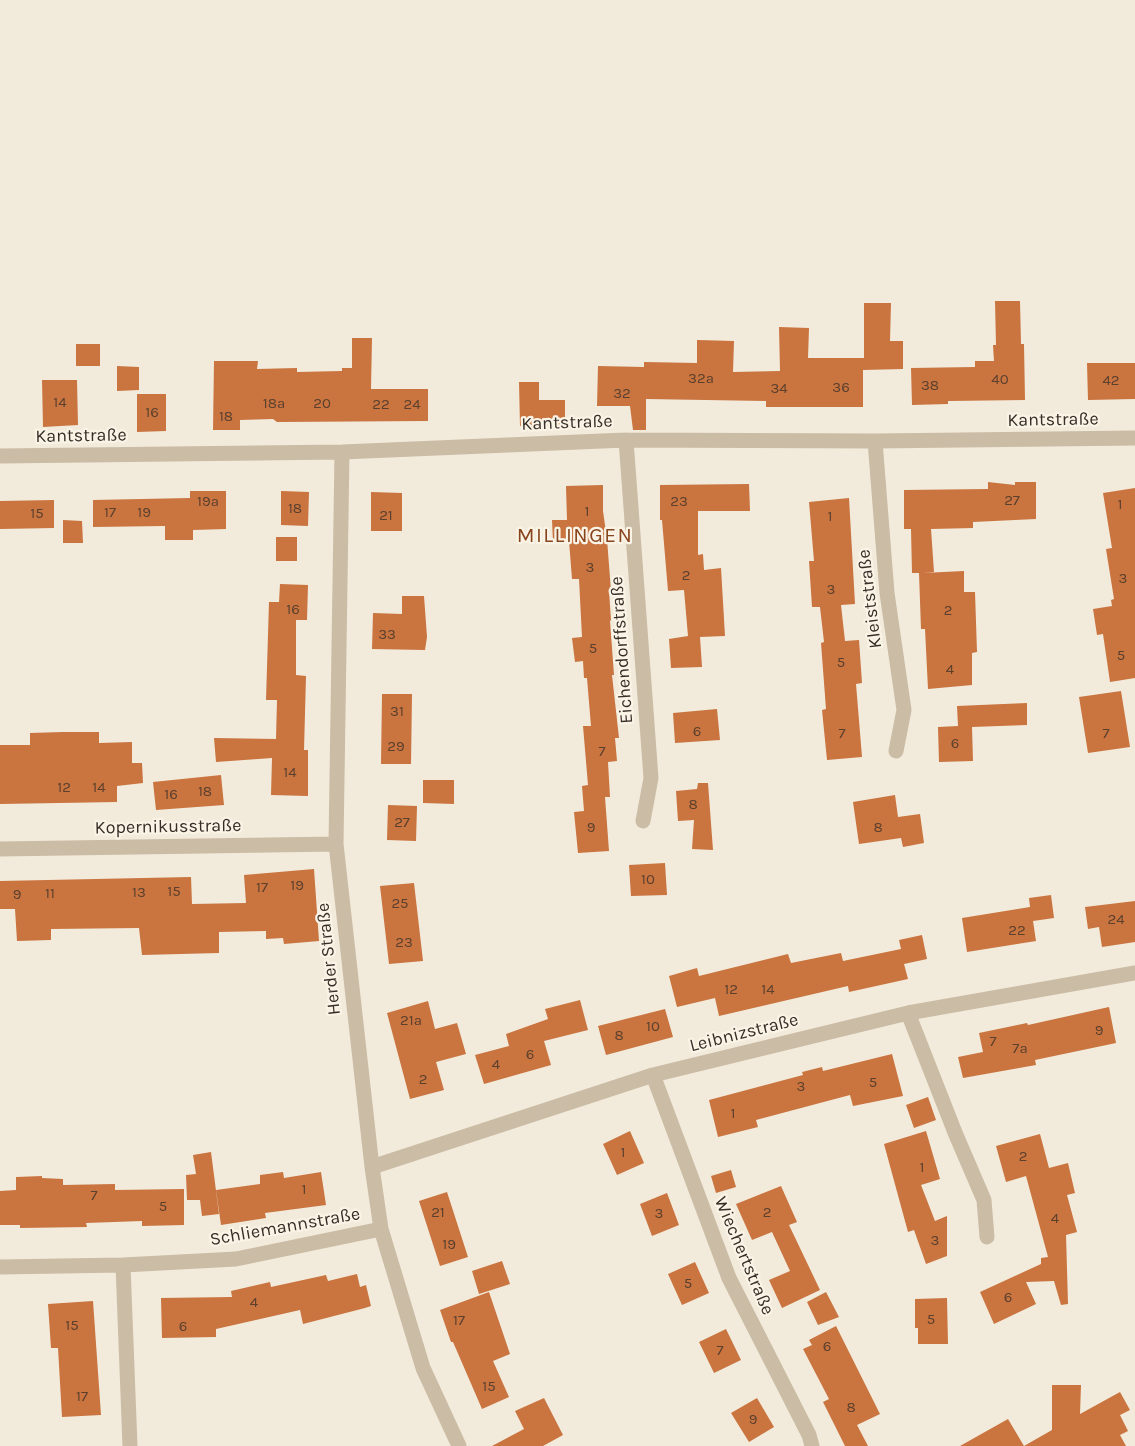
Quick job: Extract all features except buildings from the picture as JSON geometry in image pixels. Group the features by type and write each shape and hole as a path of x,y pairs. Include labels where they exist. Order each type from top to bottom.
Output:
{"street":[{"name":"Kantstraße","path":"0,456 342,452 626,440 875,441 1135,438"},
{"name":"Eichendorffstraße","path":"626,440 651,778 643,821"},
{"name":"Kleiststraße","path":"875,441 887,593 904,710 896,751"},
{"name":"Herder Straße","path":"342,452 336,844 372,1167 381,1229 423,1368 459,1446"},
{"name":"Kopernikusstraße","path":"0,849 336,844"},
{"name":"Leibnizstraße","path":"372,1167 653,1075 908,1012 1135,973"},
{"path":"908,1012 984,1200 987,1238"},
{"name":"Wiechertstraße","path":"653,1075 729,1278 809,1435 812,1446"},
{"name":"Schliemannstraße","path":"0,1268 236,1259 381,1229"},
{"path":"123,1265 130,1446"}],"district":[{"name":"MILLINGEN","path":"575,536"}]}
